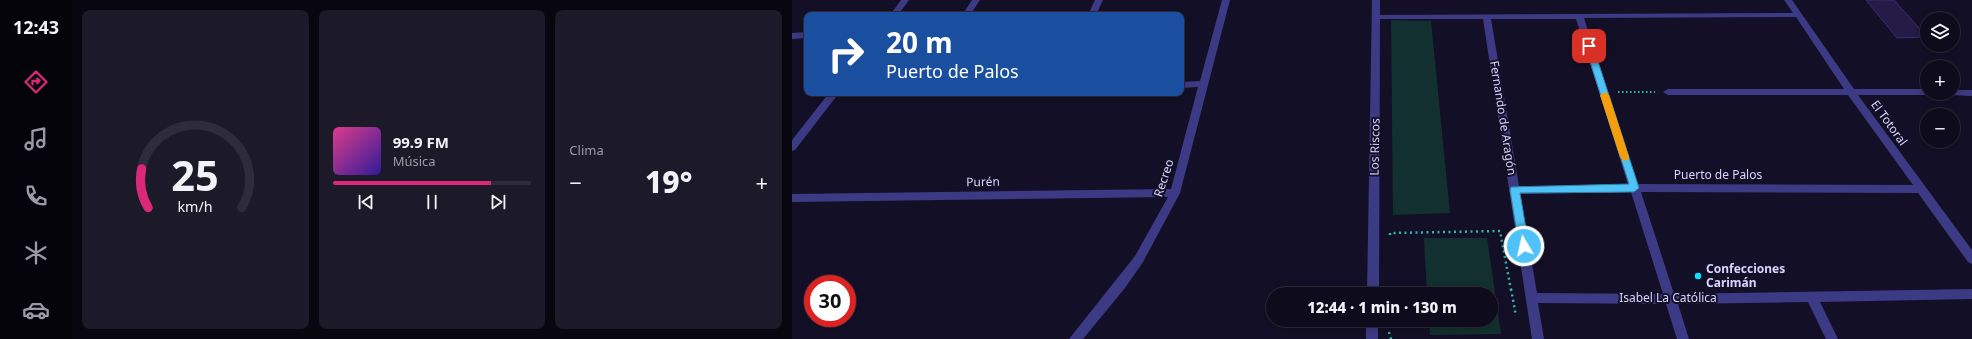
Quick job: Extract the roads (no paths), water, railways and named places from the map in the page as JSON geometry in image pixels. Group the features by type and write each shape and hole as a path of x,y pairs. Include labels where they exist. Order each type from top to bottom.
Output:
{"street":[{"path":"896,12 906,0"},
{"path":"968,12 976,0"},
{"path":"1093,12 1098,0"},
{"name":"Recreo","path":"1075,339 1121,284 1139,259 1154,235 1175,192 1226,0"},
{"name":"Los Riscos","path":"1373,287 1376,0"},
{"name":"El Totoral","path":"1788,0 1851,92 1972,259"},
{"path":"1376,17 1798,15"},
{"name":"Fernando de Aragón","path":"1487,16 1533,298 1538,339"},
{"path":"1579,16 1683,339"},
{"path":"792,36 804,35"},
{"path":"1184,85 1204,84"},
{"path":"1668,92 1920,92"},
{"path":"1960,93 1972,93"},
{"path":"792,147 832,96"},
{"name":"Puerto de Palos","path":"1515,190 1634,188 1922,190"},
{"name":"Purén","path":"792,198 1175,192"},
{"name":"Isabel La Católica","path":"1533,298 1670,299 1972,294"},
{"path":"1812,297 1832,339"},
{"path":"1372,327 1372,339"}],"place":[{"name":"Confecciones Carimán","path":"1698,276"}]}
